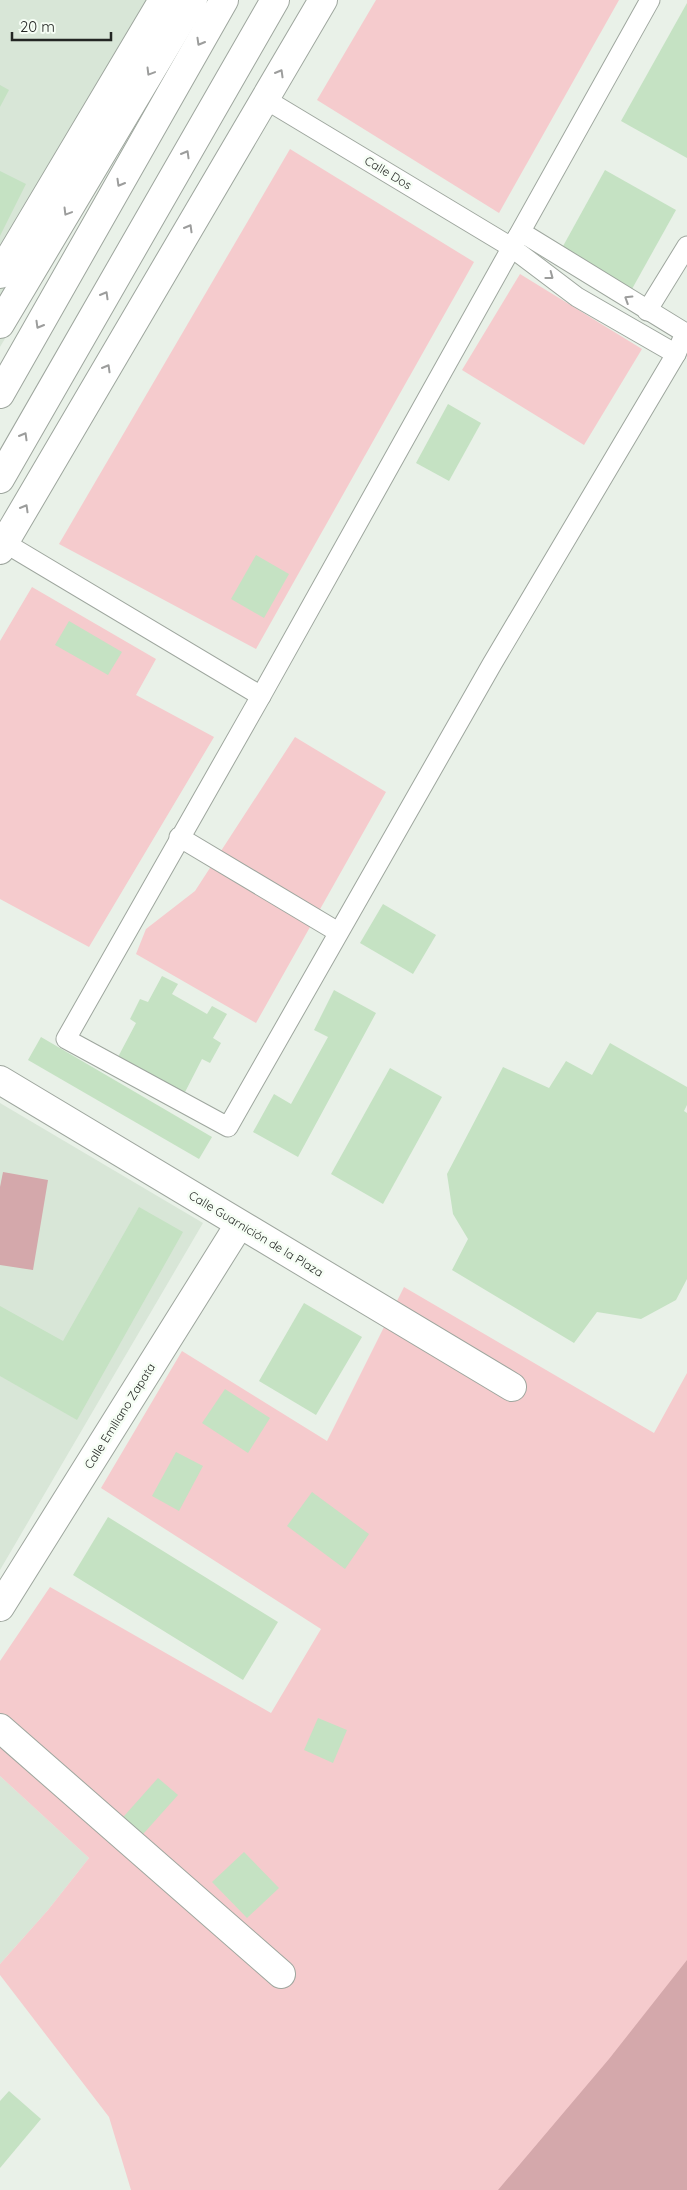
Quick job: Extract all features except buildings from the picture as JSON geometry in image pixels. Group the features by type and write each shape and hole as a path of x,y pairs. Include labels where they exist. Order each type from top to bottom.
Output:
{"main road":[{"path":"0,274 163,0"},
{"path":"0,324 193,0"},
{"path":"0,394 8,362 224,0"},
{"path":"0,479 275,0"},
{"path":"2,544 323,0"},
{"name":"Calle Guarnición de la Plaza","path":"0,1080 512,1387"},
{"name":"Calle Emiliano Zapata","path":"0,1606 239,1225"},
{"path":"0,1728 281,1974"}],"lane":[{"path":"511,247 520,232 686,334 497,656 228,1127 66,1040 261,696 511,247 650,0"},
{"name":"Calle Dos","path":"265,99 511,247 577,297 676,354"},
{"path":"647,311 687,246"},
{"path":"2,544 261,696"},
{"path":"180,837 338,932"}],"shaded area":[{"path":"0,0 206,0 0,347"},
{"path":"376,0 619,0 499,213 317,100"},
{"path":"290,149 474,262 256,649 59,544"},
{"path":"520,274 642,349 584,445 462,370"},
{"path":"32,587 156,659 136,695 214,737 89,947 0,899 0,641"},
{"path":"295,737 386,792 256,1023 136,954 146,929 195,891"},
{"path":"0,1103 203,1223 0,1570"},
{"path":"3,1172 48,1180 33,1270 0,1265 0,1187"},
{"path":"404,1287 654,1433 687,1373 687,2190 131,2190 109,2117 0,1975 0,1964 48,1910 89,1858 0,1776 0,1661 50,1587 271,1713 321,1629 101,1488 182,1351 327,1441"},
{"path":"0,1776 89,1858 48,1910 0,1964"},
{"path":"687,1960 687,2190 498,2190 609,2059"}]}
